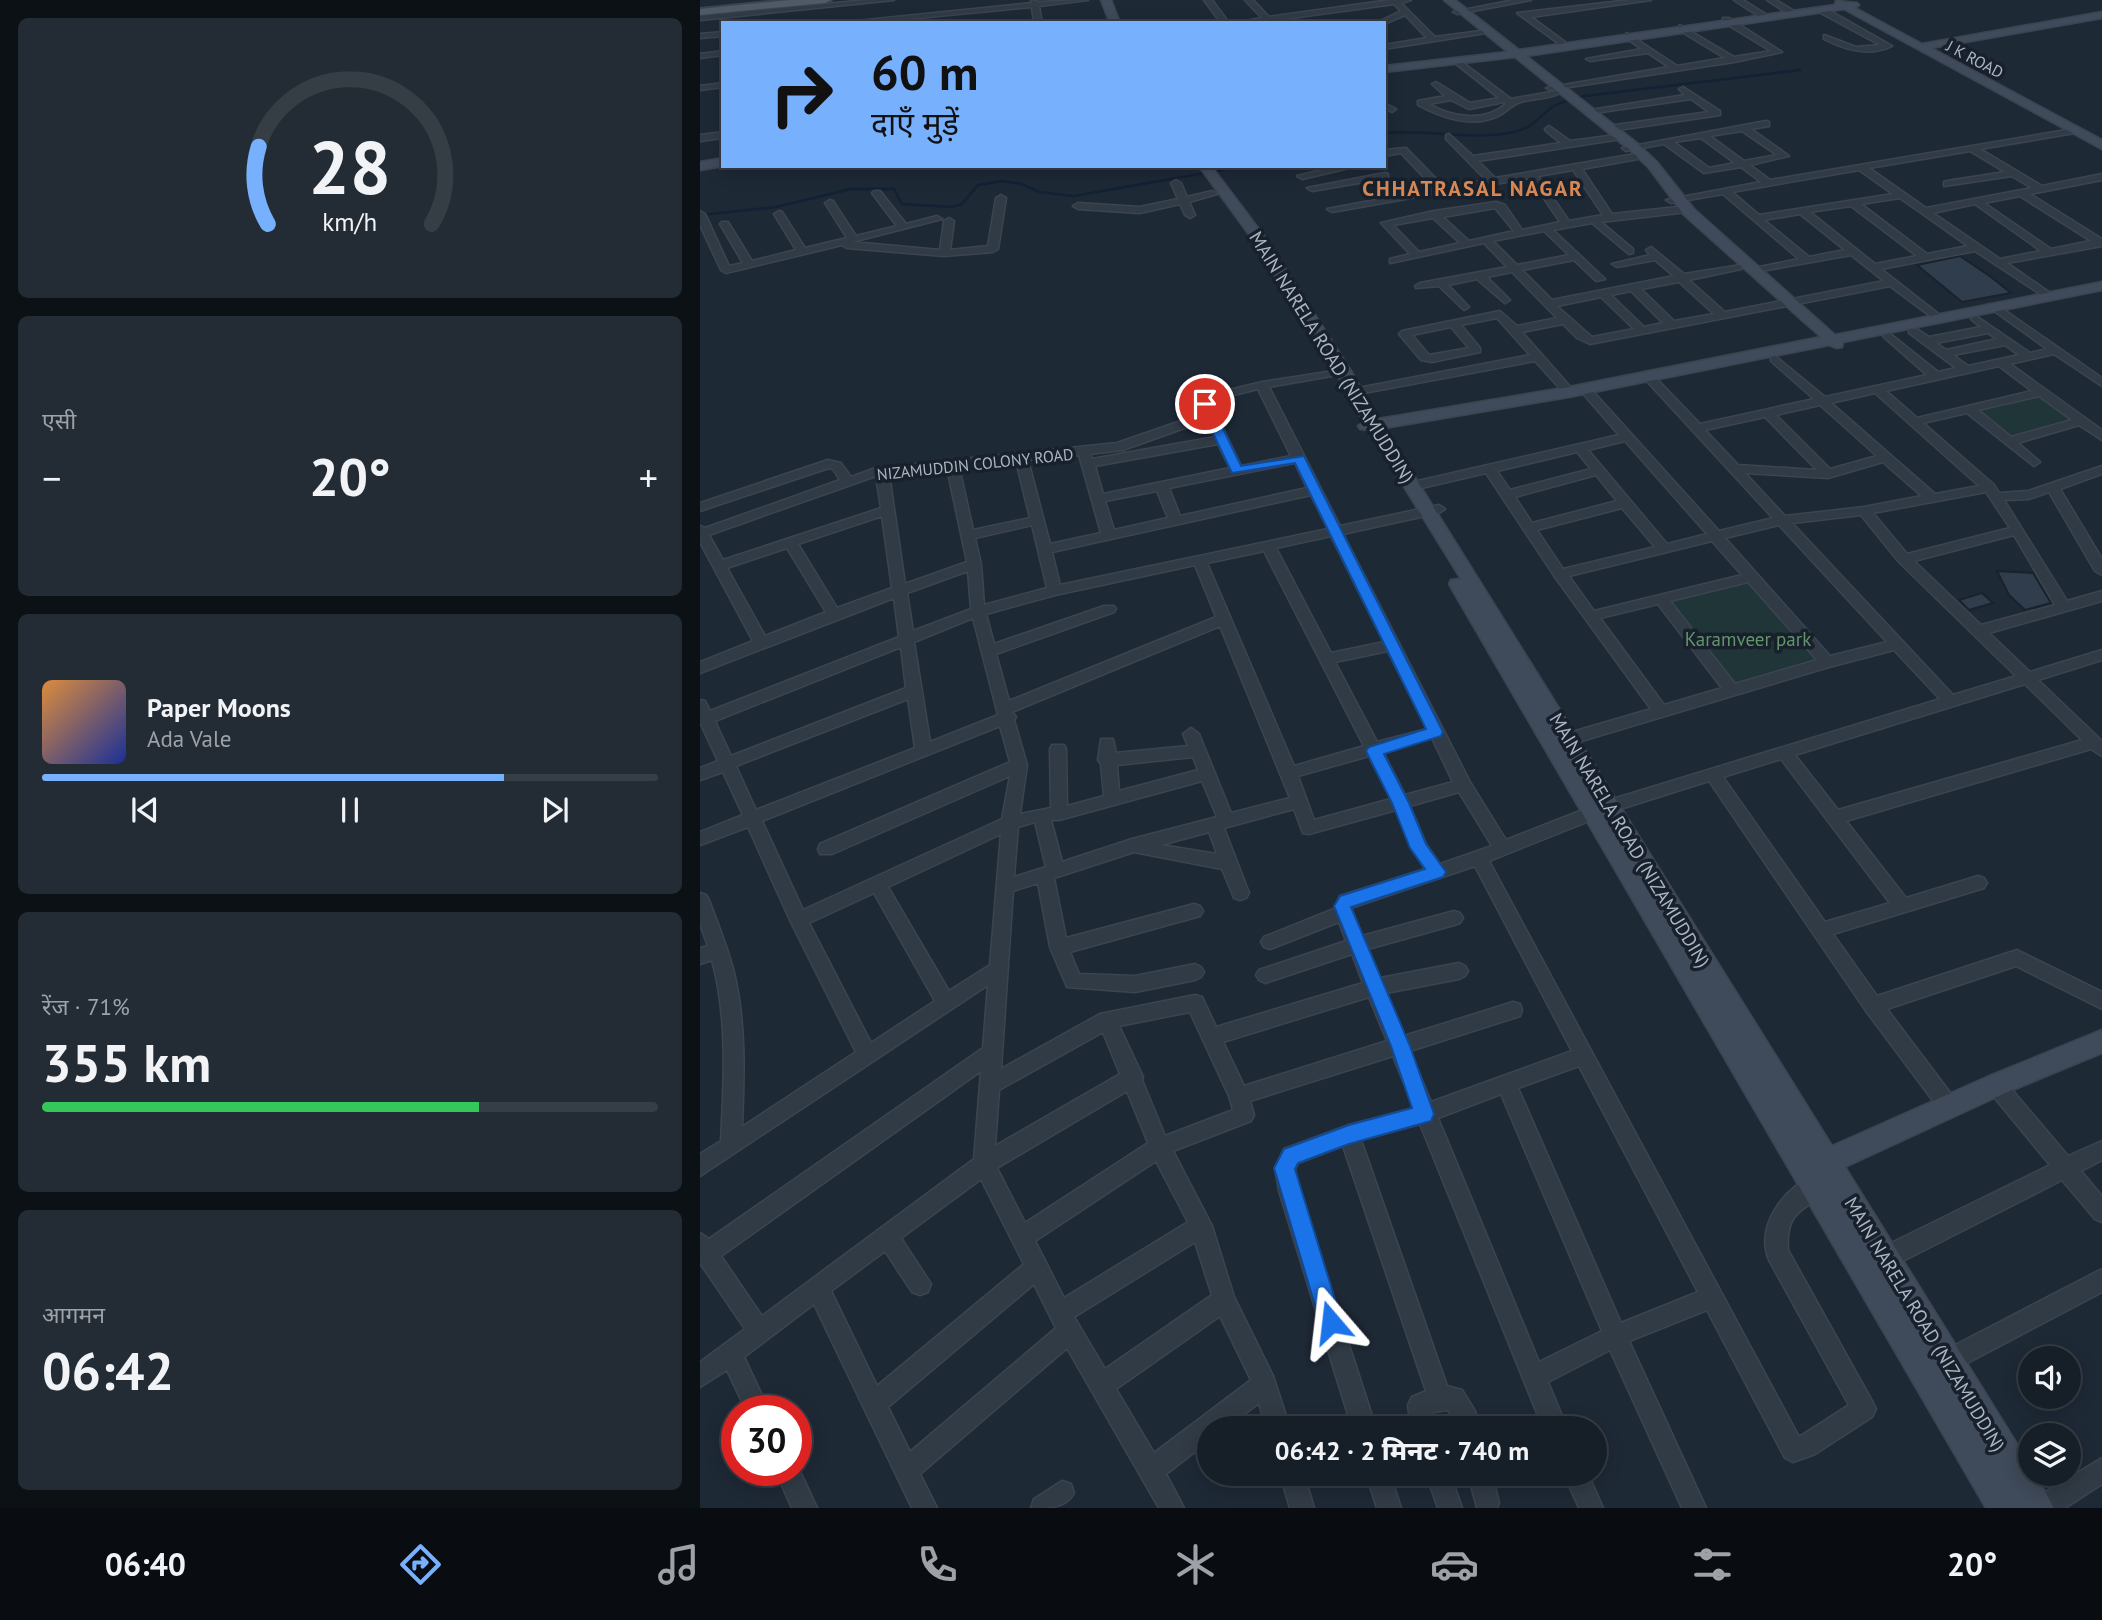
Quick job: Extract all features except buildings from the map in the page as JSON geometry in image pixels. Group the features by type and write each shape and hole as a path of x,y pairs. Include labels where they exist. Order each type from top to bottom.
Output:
{"main road":[{"path":"700,11 814,0"},
{"path":"764,4 825,0"}],"street":[{"path":"700,18 890,0"},
{"path":"868,21 1035,2 1084,0"},
{"path":"1098,0 1105,21"},
{"path":"1107,0 1114,21"},
{"path":"1208,0 1224,21"},
{"path":"1250,1 1261,0"},
{"path":"1252,21 1408,0"},
{"path":"1443,0 1623,142 1737,267 1828,343"},
{"path":"1449,0 1460,12"},
{"path":"1460,12 1527,0"},
{"path":"1594,0 1602,6"},
{"path":"1525,16 1641,0"},
{"path":"1738,0 1763,15"},
{"path":"1772,0 1790,11"},
{"path":"1250,1 1267,19"},
{"path":"1395,1 1433,40"},
{"path":"1035,2 1038,21"},
{"path":"1728,22 1845,3"},
{"path":"1386,69 1822,10 1845,3"},
{"name":"J K ROAD","path":"1845,3 2102,138"},
{"path":"1508,4 1599,65"},
{"path":"1822,10 1888,46 1859,51 1844,47 1828,37"},
{"path":"969,11 972,21"},
{"path":"1385,21 1406,12"},
{"path":"1307,14 1314,21"},
{"path":"1925,46 2102,15"},
{"path":"1567,99 1616,78 1778,52 1728,22"},
{"path":"1386,43 1422,28"},
{"path":"1683,28 1734,60"},
{"path":"1386,47 1485,33"},
{"path":"700,36 721,34"},
{"path":"1629,36 1677,69"},
{"name":"J K ROAD","path":"1925,46 2102,145"},
{"path":"1590,59 1649,50"},
{"path":"700,56 721,53"},
{"path":"1452,97 1421,103 1434,111 1458,118 1479,120 1497,116 1511,104 1458,61"},
{"path":"1608,71 1616,78"},
{"path":"700,87 721,84"},
{"path":"1436,84 1469,106"},
{"path":"1332,209 1575,166 1663,121 1717,113 1683,89"},
{"path":"1443,112 1508,100 1693,96"},
{"path":"1663,121 1682,137"},
{"path":"1471,159 1568,144 1666,141 1766,124"},
{"path":"1666,141 1707,171 1785,156 1744,128"},
{"path":"1549,129 1568,144"},
{"path":"1394,261 1520,232 1679,205 1726,192 2075,131"},
{"path":"700,138 721,135"},
{"path":"1703,135 1770,184"},
{"path":"1449,137 1492,180"},
{"path":"1972,148 2041,189"},
{"path":"1386,153 1403,150 1460,210"},
{"path":"700,166 721,162"},
{"path":"1575,166 1609,217"},
{"path":"1302,176 1336,168"},
{"path":"1378,168 1402,196"},
{"path":"1862,168 2049,297"},
{"path":"1531,173 1566,224"},
{"path":"1947,184 2013,173"},
{"path":"1077,206 1140,209 1183,200 1204,175"},
{"name":"MAIN NARELA ROAD (NIZAMUDDIN)","path":"1204,175 1257,236 1337,372 1353,392 1373,430 1428,511 1816,1173 2004,1508"},
{"path":"1312,188 1385,176"},
{"path":"1935,177 2049,252"},
{"path":"1926,211 2102,177"},
{"path":"1176,183 1190,215"},
{"path":"877,192 903,227"},
{"path":"1726,192 1806,260"},
{"path":"2022,193 2101,242"},
{"path":"1756,218 1902,195"},
{"path":"838,245 944,253 993,249 1001,198"},
{"path":"830,203 853,239"},
{"path":"1853,203 1925,257"},
{"path":"1416,256 1386,223 1496,205 1502,207 1520,232"},
{"path":"1679,205 1754,271 1782,302"},
{"path":"1802,211 1937,318"},
{"path":"779,214 802,252"},
{"path":"1434,214 1466,244"},
{"path":"701,216 726,270 937,219"},
{"path":"944,253 949,221"},
{"path":"1595,221 1629,251"},
{"path":"725,224 749,265"},
{"path":"1546,228 1600,279"},
{"path":"1486,240 1581,336 1590,341 1893,282"},
{"path":"1998,262 2101,242"},
{"path":"700,248 714,245"},
{"path":"1873,267 1978,247"},
{"path":"1754,271 1854,251"},
{"path":"1617,264 1654,253 1721,314"},
{"path":"1420,286 1576,257"},
{"path":"1550,304 1737,267"},
{"path":"1479,275 1505,300"},
{"path":"1441,283 1464,307"},
{"path":"1373,430 1775,359 1828,343 1889,336 1976,319 2049,297 2102,286"},
{"path":"1634,288 1671,325"},
{"path":"1652,380 1937,318 2001,311 2102,293"},
{"path":"1604,294 1642,331"},
{"path":"2001,311 2102,383"},
{"path":"1454,324 1476,350 1425,358 1405,334 1500,314 1569,393"},
{"path":"1976,319 2029,357"},
{"path":"1513,330 1566,320"},
{"path":"1927,341 1989,329"},
{"path":"1913,331 1966,371"},
{"path":"1960,335 1976,347"},
{"path":"1889,336 1937,377"},
{"path":"1944,354 2006,341"},
{"path":"1699,428 2057,351"},
{"path":"1353,392 1536,357"},
{"path":"1775,359 1934,500"},
{"path":"2003,364 2102,436"},
{"path":"1237,470 1205,404 1209,398 1262,385 1337,372"},
{"name":"MAIN NARELA ROAD (NIZAMUDDIN)","path":"1337,372 1341,394 1373,430 1413,486 1568,739 1601,809"},
{"path":"1652,380 1950,702"},
{"path":"1262,385 1435,732 1463,785 1503,849"},
{"path":"1877,389 1992,492 2064,608"},
{"path":"1373,430 1569,393 1588,392"},
{"path":"1588,392 1827,662"},
{"path":"1914,422 2041,392"},
{"path":"1969,409 2034,462"},
{"path":"1767,413 1828,474"},
{"name":"NIZAMUDDIN COLONY ROAD","path":"1085,458 1210,415"},
{"path":"2009,442 2081,421"},
{"path":"1413,486 1627,437"},
{"name":"NIZAMUDDIN COLONY ROAD","path":"701,531 882,472 1021,456 1085,458 1220,439"},
{"path":"1579,447 1663,548"},
{"path":"1021,456 1055,591"},
{"path":"1737,469 1828,474 1886,457"},
{"path":"1085,458 1109,537"},
{"path":"1098,499 1299,458"},
{"path":"700,507 828,464 837,466 848,482"},
{"path":"953,464 974,564 978,611 1019,765 1010,823 984,1164 1065,1321 1172,1508"},
{"path":"1488,467 1560,574 1661,712"},
{"path":"1560,574 1783,520 1992,492 2029,495 2102,470"},
{"path":"1507,495 1598,471"},
{"path":"882,472 923,750"},
{"path":"1162,486 1176,522"},
{"path":"2052,486 2095,546 2102,571"},
{"path":"1044,550 1315,491"},
{"path":"1529,528 1625,503"},
{"path":"720,566 887,510"},
{"path":"867,1055 799,920 703,711 906,640 978,611 1055,591 1428,511"},
{"path":"1864,511 1904,559 2098,746"},
{"path":"968,535 1037,520"},
{"path":"1904,559 2018,530"},
{"path":"701,531 762,645"},
{"path":"790,544 834,614"},
{"path":"1268,546 1401,803 1419,848 1437,872"},
{"path":"1199,560 1289,773 1309,828 1463,785"},
{"path":"700,668 834,614 974,564"},
{"path":"1591,616 1750,576"},
{"path":"1978,631 2102,596"},
{"path":"1661,599 1732,691"},
{"path":"989,652 1109,609"},
{"path":"700,839 923,750 1225,619"},
{"path":"1568,739 1827,662 1899,644"},
{"path":"1326,659 1392,645"},
{"path":"1550,1416 1424,1114 1400,1046 1342,906 1346,901 1479,858 1601,809 2102,655"},
{"path":"700,774 915,690"},
{"path":"1289,773 1435,732"},
{"path":"1191,734 1220,821 1228,863 1240,893"},
{"path":"1833,818 2098,746"},
{"path":"1058,750 1059,814"},
{"path":"1112,800 1107,751 1198,751"},
{"path":"1784,752 1903,907"},
{"path":"827,849 1019,765"},
{"path":"799,920 1010,823 1041,814 1059,814 1206,774"},
{"path":"1713,775 1873,1005 1950,1108"},
{"path":"1005,887 1132,846 1300,801"},
{"path":"1041,814 1059,947 1073,981 1135,984 1195,972"},
{"path":"1132,846 1228,863"},
{"path":"1479,858 1793,1450 1807,1446 1864,1409 1777,1252 1775,1230 1788,1205 1816,1173 1996,1085 2102,1041"},
{"path":"1822,930 1978,883"},
{"path":"878,884 946,1003"},
{"path":"700,900 729,983 734,1023 731,1145"},
{"path":"1059,947 1194,911"},
{"path":"1270,942 1344,912"},
{"path":"1265,975 1357,945 1454,918"},
{"path":"700,956 719,951"},
{"path":"1873,1005 2017,958 2102,1001"},
{"path":"700,1166 998,969"},
{"path":"1211,1037 1376,987 1459,971"},
{"path":"989,1086 1107,1020 1195,1003 1239,1096 1244,1115 1160,1147 1021,1237"},
{"path":"1239,1096 1513,1010"},
{"path":"1107,1020 1160,1147 1201,1226 1224,1300 1265,1384 1274,1416"},
{"path":"759,1331 703,1249 992,1053"},
{"path":"1360,1416 1284,1168 1291,1156 1349,1134 1424,1114 1582,1056"},
{"path":"700,1376 984,1164 1133,1077"},
{"path":"1507,1085 1615,1336 1694,1508"},
{"path":"1996,1085 2102,1212"},
{"path":"1349,1134 1440,1398"},
{"path":"1885,1258 2102,1150"},
{"name":"MAIN NARELA ROAD (NIZAMUDDIN)","path":"1816,1173 1885,1258 2038,1508"},
{"path":"906,1471 1065,1321 1201,1226"},
{"path":"887,1236 920,1284"},
{"path":"875,1403 1037,1267"},
{"path":"1948,1361 2102,1280"},
{"path":"818,1288 925,1508"},
{"path":"1533,1377 1615,1336 1710,1297"},
{"path":"1103,1384 1224,1300"},
{"path":"730,1352 751,1395"},
{"path":"1151,1470 1265,1384"},
{"path":"1421,1416 1420,1405 1440,1398 1454,1398 1465,1416"},
{"path":"2043,1508 2102,1470"},
{"path":"795,1486 805,1508"},
{"path":"1296,1486 1302,1508"},
{"path":"1382,1486 1389,1508"},
{"path":"1442,1486 1450,1508"},
{"path":"1483,1486 1487,1503"},
{"path":"1581,1486 1591,1508"}],"green space":[{"path":"2041,395 2075,420 2010,438 1975,411"},
{"name":"Karamveer park","path":"1749,580 1821,660 1735,686 1668,601"}],"waterway":[{"path":"1386,133 1482,135 1514,132 1532,124 1554,106 1585,96 1800,70"},
{"path":"700,215 776,207 851,189 894,189 902,204 951,207 962,204 978,185 1002,181 1022,184 1039,192 1074,196 1234,168"}],"district":[{"name":"CHHATRASAL NAGAR","path":"1473,189"}],"route":[{"path":"1205,404 1237,470 1299,458 1435,732 1374,751 1401,803 1419,848 1437,872 1346,901 1342,906 1400,1046 1424,1114 1349,1134 1291,1156 1284,1168 1331,1322"}]}
